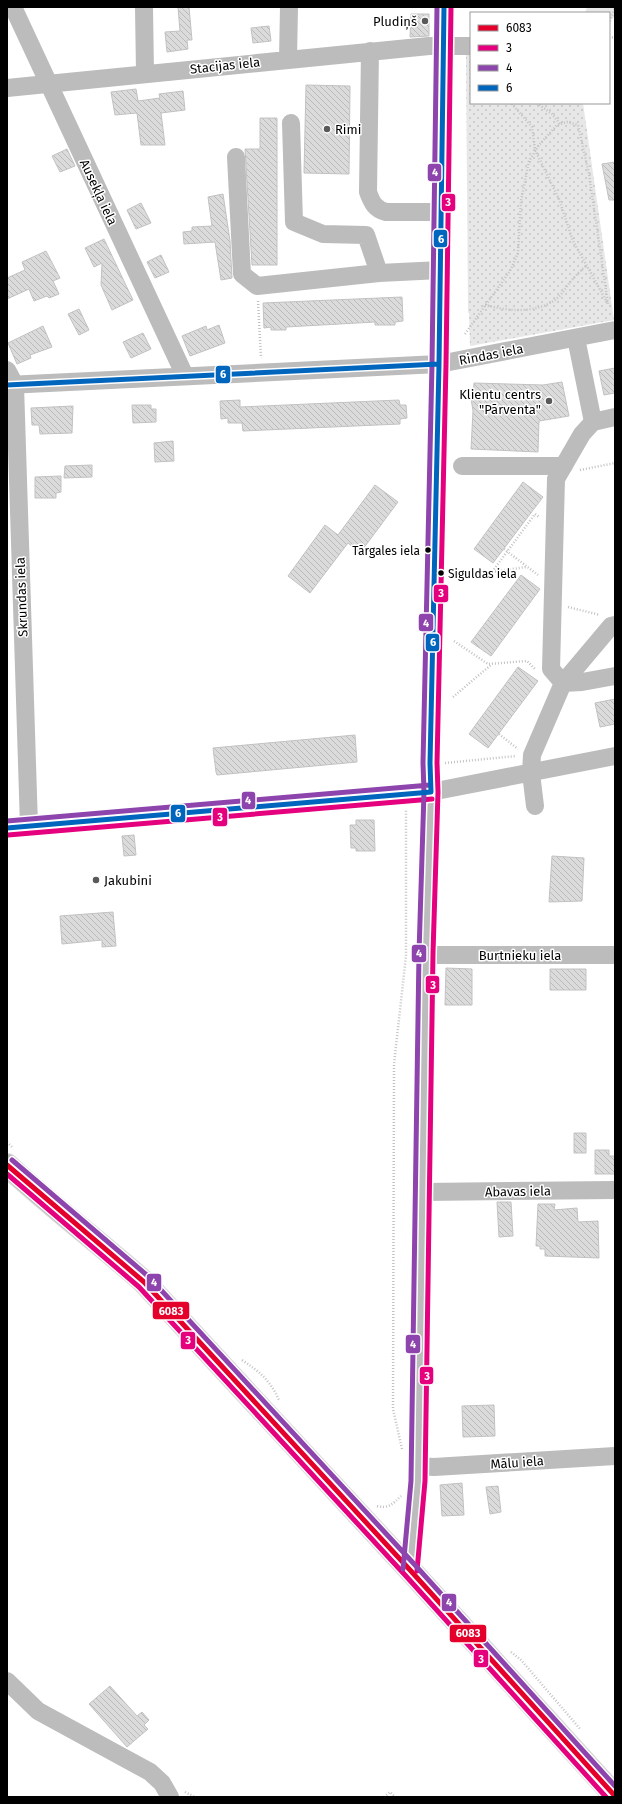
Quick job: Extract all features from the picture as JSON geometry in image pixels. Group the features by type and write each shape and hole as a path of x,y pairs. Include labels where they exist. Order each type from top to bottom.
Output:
{"highway":[{"path":"7,1165 38,1194 100,1243 144,1282 410,1570 615,1796"}],"street":[{"name":"Ausekļa iela","path":"13,7 185,376"},
{"path":"144,7 145,73"},
{"path":"288,59 289,7"},
{"path":"410,1570 414,1535 411,1461 422,1192 426,953 432,792 430,763 441,270 444,7"},
{"name":"Stacijas iela","path":"7,88 370,51 429,46 470,46"},
{"path":"370,51 368,192 373,204 378,209 386,212 441,212"},
{"path":"291,123 294,222 323,234 366,235 379,273"},
{"path":"236,157 242,274 257,286 379,273 441,270"},
{"name":"Rindas iela","path":"10,380 185,376 439,364 615,330"},
{"path":"576,338 593,422"},
{"name":"Skrundas iela","path":"10,380 14,569 29,826"},
{"path":"563,683 551,669 556,479 582,434 593,422 615,417"},
{"path":"462,466 562,470"},
{"path":"536,806 531,773 532,755 563,683 611,626 608,620"},
{"path":"563,683 582,682 615,676"},
{"path":"7,828 432,792 615,756"},
{"name":"Burtnieku iela","path":"426,953 435,955 615,955"},
{"name":"Abavas iela","path":"422,1192 615,1190"},
{"name":"Mālu iela","path":"411,1461 434,1467 615,1456"},
{"path":"7,1681 38,1711 150,1772 162,1783 170,1797"}],"path":[{"path":"610,21 615,7"},
{"path":"466,334 510,271 518,253 521,201 529,161 535,150 557,125 568,122 578,125 589,174 608,304 573,240 559,199 535,150 532,127 512,104"},
{"path":"538,104 552,114 560,124"},
{"path":"485,305 501,309 521,311 531,310 549,303 558,296 587,265"},
{"path":"257,286 262,372"},
{"path":"562,470 615,463"},
{"path":"492,572 535,514 555,527"},
{"path":"504,549 553,586"},
{"path":"457,579 526,567"},
{"path":"553,606 563,606 608,620"},
{"path":"454,641 488,664 528,661 537,671"},
{"path":"453,697 492,664"},
{"path":"452,762 523,754 499,734"},
{"path":"406,793 406,956 394,1064 393,1401 399,1443 411,1461"},
{"path":"384,1797 390,1792 395,1797"}],"shaded area":[{"path":"587,7 615,7 615,17 610,19 610,12 585,12"},
{"path":"470,51 470,104 583,104 614,320 470,346 468,313 466,52"}],"building":[{"path":"178,7 189,7 192,40 187,40 188,49 167,52 165,32 180,31"},
{"path":"411,14 429,14 429,36 410,37"},
{"path":"269,26 271,41 253,43 251,28"},
{"name":"Rimi","path":"306,85 350,86 349,174 304,173"},
{"path":"136,89 138,101 160,98 159,94 183,91 185,110 161,113 165,145 141,145 137,113 115,115 111,92"},
{"path":"260,118 277,118 277,265 252,265 245,149 260,149"},
{"path":"67,149 75,166 60,172 52,156"},
{"path":"615,162 615,200 609,200 602,164"},
{"path":"223,194 230,241 232,278 221,280 215,242 184,244 183,232 192,231 192,227 212,226 208,197"},
{"path":"141,203 151,223 136,229 127,210"},
{"path":"104,239 133,300 112,310 101,285 102,263 94,267 85,248"},
{"path":"46,251 60,278 53,281 59,294 49,298 47,296 34,301 29,289 7,299 7,278 25,270 22,262"},
{"path":"161,255 169,272 155,278 147,262"},
{"path":"402,297 403,321 395,322 395,325 375,325 375,322 286,327 286,330 271,330 271,327 264,328 263,303"},
{"path":"79,309 89,330 79,335 68,314"},
{"path":"219,325 225,343 190,356 182,336 206,326 207,330"},
{"path":"43,326 52,347 30,355 31,358 17,364 8,343"},
{"path":"143,333 151,349 131,358 123,342"},
{"path":"615,368 615,393 604,395 599,371"},
{"path":"562,382 569,416 539,421 538,452 471,449 473,411 471,398 473,398 474,383 543,385"},
{"path":"240,400 240,407 399,400 400,405 406,405 407,418 400,419 400,424 243,431 242,423 228,423 228,418 221,419 220,401"},
{"path":"132,405 151,405 151,409 156,409 156,422 133,423"},
{"path":"73,406 72,433 40,434 39,425 32,425 31,408"},
{"path":"173,441 174,461 155,462 154,443"},
{"path":"92,465 92,477 64,478 65,466"},
{"path":"61,476 61,492 56,493 56,498 35,498 35,477"},
{"path":"523,482 543,497 493,563 474,549"},
{"path":"375,485 398,502 360,553 348,543 310,593 288,576 325,525 338,535"},
{"path":"521,575 540,589 491,656 471,642"},
{"path":"518,667 538,681 488,748 469,734"},
{"path":"615,699 615,724 600,727 595,703"},
{"path":"355,735 357,762 217,775 216,772 213,748"},
{"path":"356,820 374,820 375,851 356,851 356,848 351,848 350,825 356,825"},
{"path":"134,835 136,855 124,856 122,836"},
{"path":"552,856 584,858 582,901 549,902"},
{"path":"113,912 116,946 102,947 102,940 62,944 60,916"},
{"path":"446,968 472,969 472,1005 445,1005"},
{"path":"550,969 586,969 586,990 550,990"},
{"path":"574,1133 586,1133 586,1153 574,1153"},
{"path":"595,1150 609,1150 609,1156 615,1156 615,1174 595,1174"},
{"path":"497,1202 511,1202 513,1236 499,1237"},
{"path":"538,1204 555,1204 554,1210 577,1208 578,1222 598,1221 599,1258 545,1256 545,1249 540,1249 540,1246 536,1246"},
{"path":"494,1405 495,1436 463,1437 462,1406"},
{"path":"462,1483 464,1515 442,1516 440,1485"},
{"path":"498,1486 501,1512 490,1514 486,1487"},
{"path":"110,1686 137,1716 142,1712 149,1720 144,1725 148,1729 127,1747 89,1704"}],"transit line":[{"name":"4","path":"403,1569 411,1481 419,953 424,792 423,763 432,364 437,7"},
{"name":"6","path":"7,828 431,792 430,763 439,364 444,7"},
{"name":"3","path":"417,1571 425,1481 433,953 438,792 437,763 446,364 451,7"},
{"name":"6","path":"7,385 439,364"},
{"name":"4","path":"7,821 430,785"},
{"name":"3","path":"8,835 432,799"},
{"name":"4","path":"12,1160 149,1277 415,1565 615,1786"},
{"name":"6083","path":"7,1165 144,1282 410,1570 615,1796"},
{"name":"3","path":"7,1174 139,1287 405,1575 606,1797"}],"place":[{"name":"Pludiņš","path":"425,21"},
{"name":"Rimi","path":"327,129"},
{"name":"Klientu centrs \"Pārventa\"","path":"549,401"},
{"name":"Tārgales iela","path":"428,550"},
{"name":"Siguldas iela","path":"441,573"},
{"name":"Jakubini","path":"96,880"}]}
